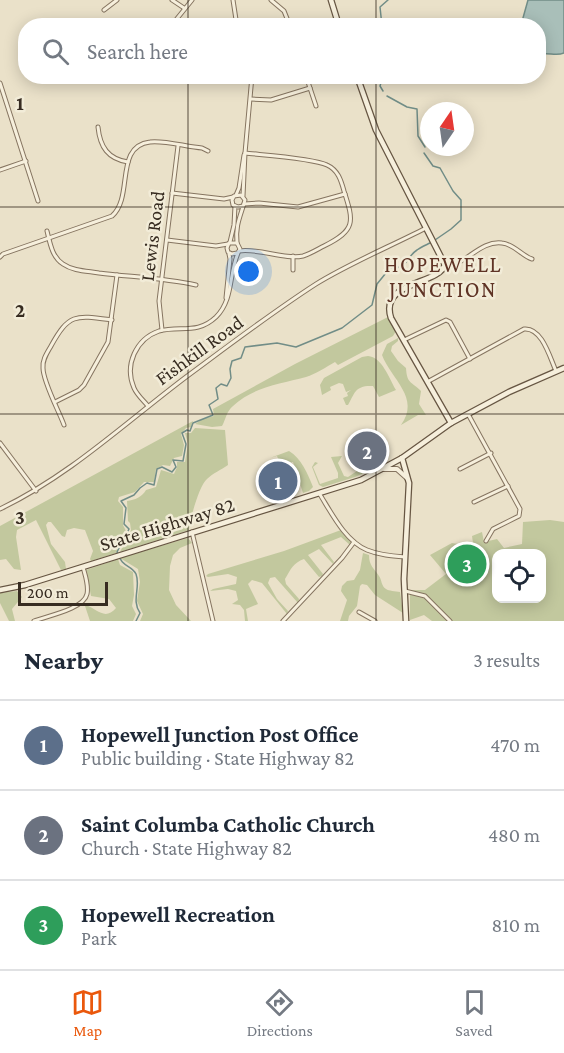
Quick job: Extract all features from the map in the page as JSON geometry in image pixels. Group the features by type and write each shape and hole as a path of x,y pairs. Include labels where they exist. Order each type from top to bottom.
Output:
{"main road":[{"path":"331,0 337,18"},
{"path":"360,84 382,142 444,263 442,271 403,290 390,302 390,315 451,423"},
{"name":"State Highway 82","path":"0,590 25,585 360,480 402,458 451,423 508,393 564,368"},
{"path":"402,458 409,482 404,590 406,621"}],"street":[{"path":"104,10 117,0"},
{"path":"172,0 184,8"},
{"path":"177,18 192,0"},
{"path":"233,0 236,18"},
{"path":"272,0 284,11 287,18"},
{"path":"0,83 38,201"},
{"path":"148,406 134,386 131,362 134,353 144,340 162,330 199,328 221,312 229,295 233,261 238,252 239,216 244,205 245,153 252,84"},
{"path":"309,84 316,106"},
{"path":"251,99 271,100 310,88"},
{"path":"98,127 102,145 107,153 118,160 128,162"},
{"path":"0,257 108,218 118,210 123,200 128,162 134,151 146,143 159,142 202,148 208,152"},
{"name":"Lewis Road","path":"162,330 159,313 161,280 178,146"},
{"path":"216,246 229,243 252,250 293,256 306,254 344,234 350,223 351,216 336,170 328,165 315,162 245,153"},
{"path":"226,300 230,259 228,251 234,225 234,196 245,153"},
{"path":"0,170 26,161"},
{"path":"172,193 224,199 234,196 244,197 259,203"},
{"path":"224,199 234,205 259,203 298,207 345,194"},
{"name":"Fishkill Road","path":"0,509 36,491 119,431 221,351 316,284 426,228"},
{"path":"47,231 53,252 66,266 79,270 176,280 196,285"},
{"path":"167,240 216,246 232,254 252,250"},
{"path":"444,267 450,267 486,246 501,243 508,244 532,259"},
{"path":"293,256 293,270"},
{"path":"55,402 84,385 108,342 117,275"},
{"path":"64,425 43,371 43,365 63,325 79,317 112,320"},
{"path":"404,340 446,320 450,322 470,359"},
{"path":"429,381 504,339 529,328 536,332 542,341 556,372"},
{"path":"468,414 520,509 519,516 493,529 486,541"},
{"path":"0,443 36,491"},
{"path":"460,469 491,453"},
{"path":"384,469 399,470 409,482"},
{"path":"474,502 508,486"},
{"path":"319,493 354,542 370,551 405,557"},
{"path":"192,532 213,621"},
{"path":"283,621 354,542"},
{"path":"34,621 77,606 85,600 88,591 82,567"},
{"path":"404,590 425,596 450,621"},
{"path":"359,612 375,621"}],"green space":[{"path":"388,317 396,331 393,336 338,365 335,362 310,376 249,394 231,408 222,426 195,424 214,416 213,409"},
{"path":"398,338 391,351 406,368 410,382 421,391 419,404 426,415 418,415 401,425 408,406 406,397 382,355 387,344"},
{"path":"368,356 381,364 396,390 379,397 373,386 362,387 356,391 348,405 343,398 348,396 347,393 351,390 346,392 343,384 339,383 330,387 331,390 322,395 320,385 324,378"},
{"path":"193,421 191,427 186,428 181,434 184,445 182,456 174,458 170,466 163,465 156,469 154,482 144,482 135,492 119,497 118,501 123,507 123,525 126,531 116,553 91,561 93,551 85,530 74,528 67,530 65,537 51,522 48,522 46,525 51,544 65,562 66,569 61,570 36,520 17,530 21,570 14,569 6,559 0,560 0,526"},
{"path":"195,428 225,430 228,465 207,479 201,488 189,530 120,552 131,530 127,501 138,498 146,490 156,487 161,470 174,474 177,462 185,462 188,444 185,433 191,433"},
{"path":"379,446 384,464 355,477 323,487 319,485 312,467 315,462 318,463 313,467 320,484 338,478 331,457 342,456 338,463 344,476 348,477 360,469 359,462 376,457 378,453 375,447"},
{"path":"289,451 301,462 306,472 313,487 309,491 303,493 293,462 282,465 283,472 277,456 270,458"},
{"path":"550,520 564,522 564,621 432,621 424,615 410,620 410,590 425,590 446,574 430,555 452,543 470,546 473,543 472,536 482,532 484,542 497,539 504,548 522,544 523,522"},
{"path":"341,530 352,543 350,545 341,537 321,545 334,562 333,564 319,549 308,555 323,574 322,576 319,577 304,559 295,564 289,572 285,579 286,584 299,599 298,603 275,577 270,578 268,583 277,599 288,611 287,614 262,583 252,580 248,584 258,604 246,609 248,621 245,621 244,610 240,605 232,604 238,600 236,591 228,589 210,591 236,584 237,577 228,574 208,577 206,576 208,574 284,551"},
{"path":"188,538 192,543 180,548 173,555 169,590 176,605 191,621 140,621 143,614 137,601 140,582 138,569 120,558"},
{"path":"363,553 369,555 371,564 384,588 400,592 403,613 375,595 367,585 362,584 357,606 348,621 340,621 347,600 341,591 342,586 347,581 354,580 360,570"},
{"path":"118,559 120,565 133,572 132,606 136,614 133,621 90,621 86,605 105,614 116,608 109,599 91,596 86,570"},
{"path":"17,591 22,597 12,609 15,621 9,621 0,603 0,593"}],"water":[{"path":"528,0 564,0 564,53 546,54 546,18 523,18"}],"waterway":[{"path":"381,18 380,7 388,0"},
{"path":"381,84 383,91"},
{"path":"387,96 407,107 417,109 420,139"},
{"path":"426,156 433,166 440,168 461,200 461,220 435,240"},
{"path":"136,621 140,613 136,603 136,574 124,564 117,552 129,529 124,524 126,508 121,501 134,495 147,483 154,485 157,469 162,467 172,472 176,467 173,460 183,461 186,444 182,433 190,431 193,423 213,415 209,405 218,399 216,388 221,384 227,386 231,378 232,361 241,358 245,347 277,343 296,347 342,328 372,305 377,284 390,268 404,265 413,253 430,243"}],"place":[{"name":"Saint Columba Catholic Church","path":"367,451"},
{"name":"Hopewell Junction Post Office","path":"278,481"},
{"name":"Hopewell Recreation","path":"467,564"}],"district":[{"name":"HOPEWELL JUNCTION","path":"443,276"}]}
